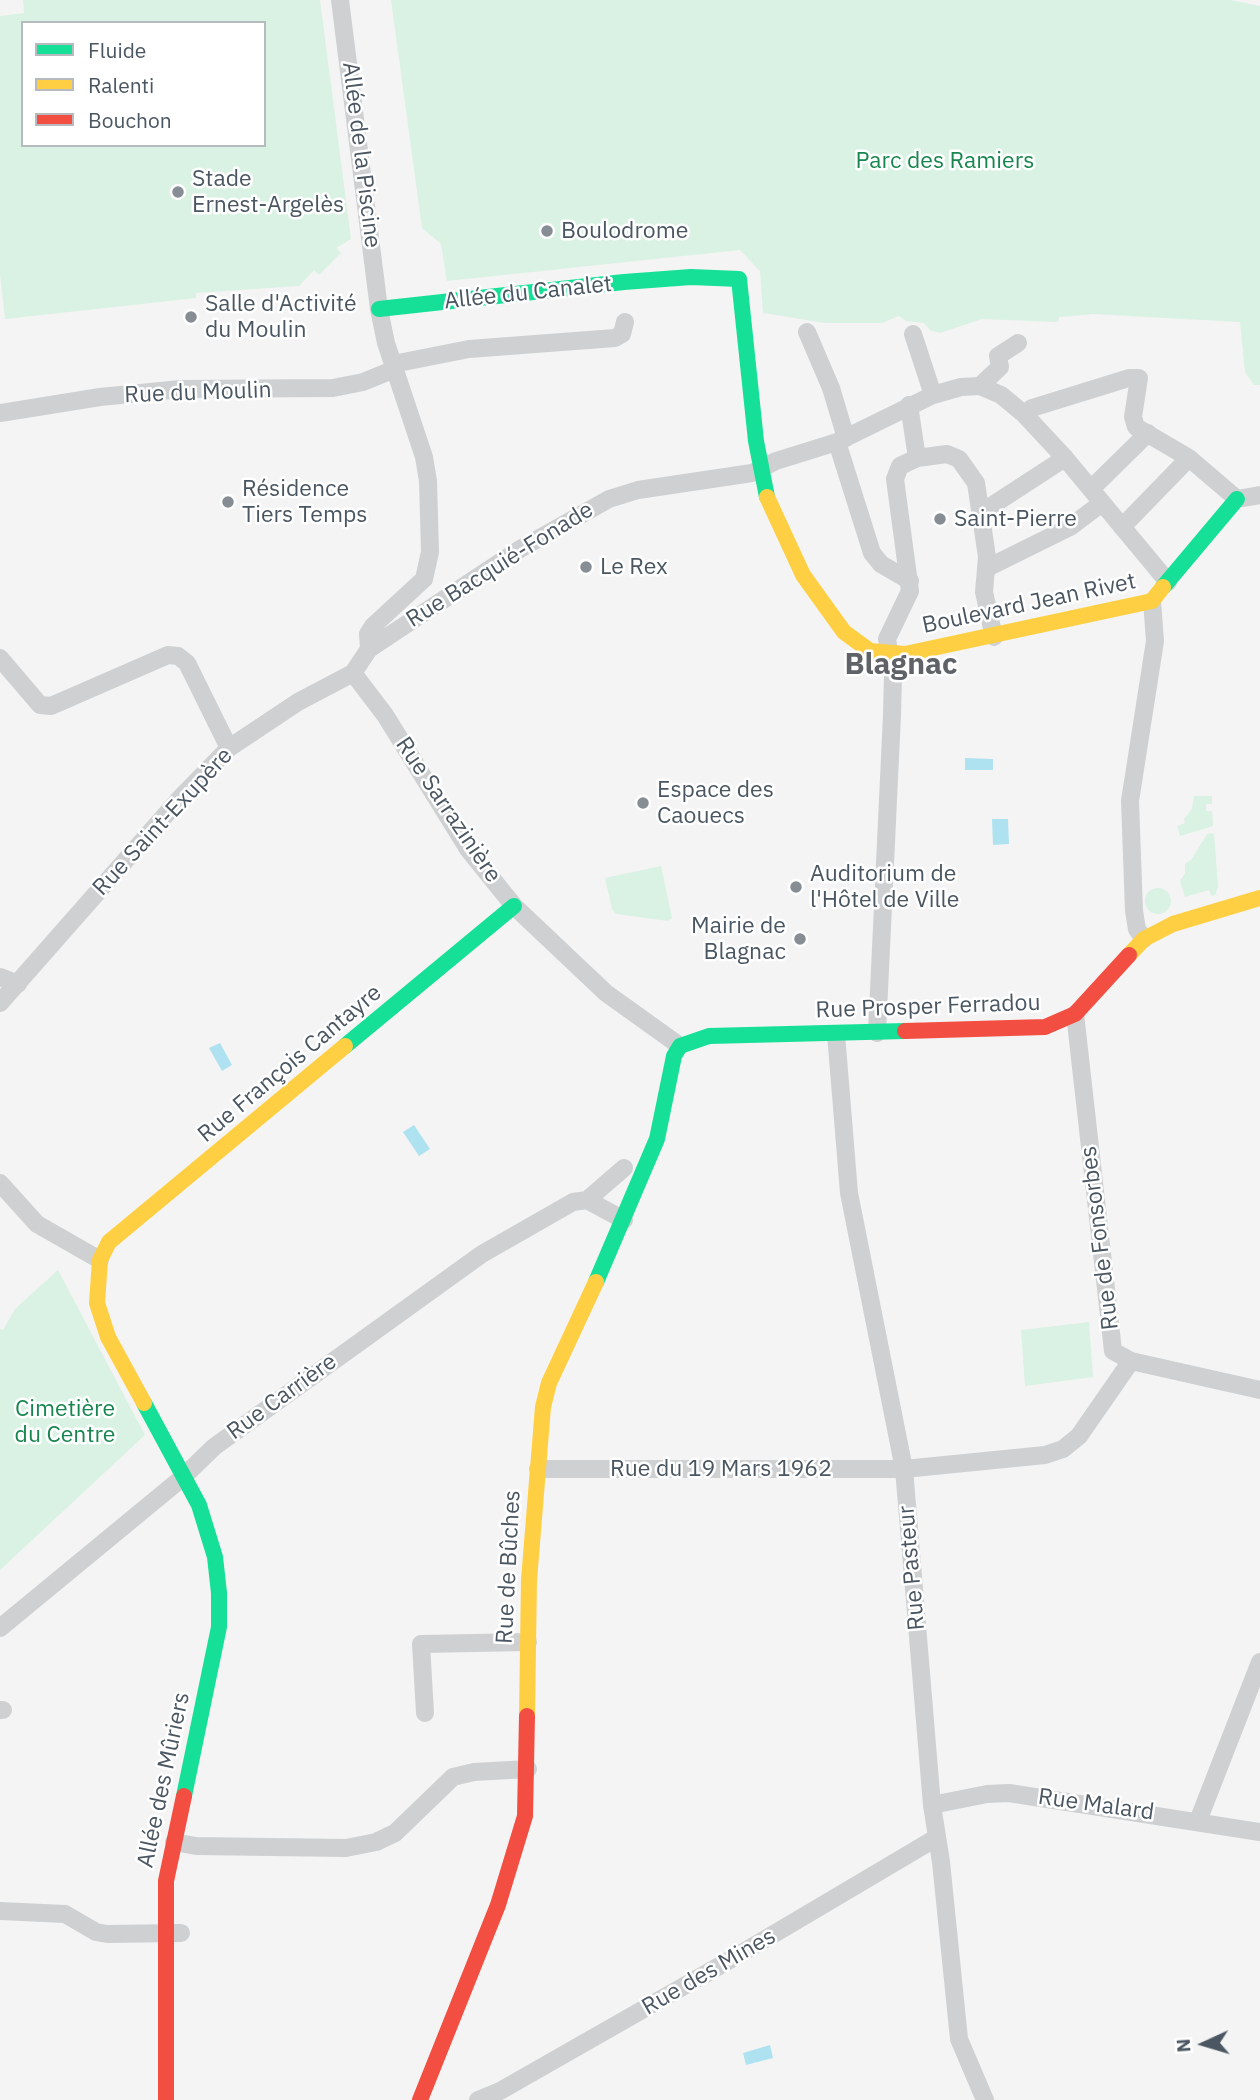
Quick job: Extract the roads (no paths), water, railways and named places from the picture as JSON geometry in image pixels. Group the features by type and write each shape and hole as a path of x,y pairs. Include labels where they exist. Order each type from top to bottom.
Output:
{"street":[{"name":"Allée de la Piscine","path":"340,0 379,309"},
{"name":"Allée du Canalet","path":"379,309 624,282 691,277 739,279 761,469"},
{"path":"353,673 369,649 368,634 373,626 424,579 430,552 428,481 418,436 394,366 379,309"},
{"name":"Rue du Moulin","path":"0,413 100,397 181,389 333,388 362,382 394,366 469,349 615,338 622,334 625,322"},
{"path":"807,332 831,388 872,554 881,564 910,580"},
{"path":"913,334 933,395"},
{"path":"1018,343 998,356 1000,367 980,386 1001,395 1024,414 1065,458 1168,582"},
{"path":"1024,414 1032,408 1129,378 1139,378 1133,417 1136,427 1189,458 1237,499 1260,495"},
{"name":"Rue Bacquié-Fonade","path":"369,649 520,549 586,509 638,490 734,477 761,469 842,440 933,395 961,387 980,386"},
{"path":"909,405 917,458"},
{"path":"987,568 1017,556 1070,527 1149,433"},
{"path":"877,1027 892,716 891,655 887,639 910,591 895,479 900,466 917,458 947,454 958,459 976,483 982,512 987,568 984,592 994,637"},
{"path":"982,512 1065,458"},
{"path":"1122,527 1189,458"},
{"path":"761,469 766,494 803,575 844,632 870,651 891,655"},
{"name":"Boulevard Jean Rivet","path":"891,655 994,637 1152,601 1237,499"},
{"path":"1152,601 1155,640 1130,801 1137,929 1144,939 1173,924 1260,898"},
{"path":"0,658 40,705 51,706 169,655 178,656 187,663 229,748"},
{"name":"Rue Saint-Exupère","path":"0,1003 183,795 229,748 307,696 353,673"},
{"name":"Rue Sarrazinière","path":"353,673 385,715 468,849 514,906 606,993 680,1045"},
{"name":"Rue François Cantayre","path":"100,1260 109,1242 120,1232 514,906"},
{"name":"Rue Prosper Ferradou","path":"680,1045 709,1036 836,1034 877,1027 1030,1030 1061,1022 1075,1014 1144,939"},
{"path":"0,977 18,984"},
{"name":"Rue de Fonsorbes","path":"1075,1014 1113,1350 1131,1361 1260,1390"},
{"name":"Rue Pasteur","path":"836,1034 849,1193 904,1469 932,1805 959,2039 985,2100"},
{"name":"Rue de Bûches","path":"420,2100 513,1859 526,1816 529,1580 543,1407 548,1383 624,1220 657,1139 674,1056 680,1045"},
{"name":"Rue Carrière","path":"0,1628 182,1478 214,1447 458,1270 562,1208 587,1200 624,1168"},
{"path":"0,1183 37,1224 100,1260 97,1303 108,1337 182,1478"},
{"path":"587,1200 624,1220"},
{"name":"Rue du 19 Mars 1962","path":"538,1469 904,1469 1045,1455 1063,1449 1079,1436 1131,1361"},
{"name":"Allée des Mûriers","path":"166,2100 173,1933 166,1881 219,1627 215,1557 199,1506 182,1478"},
{"path":"425,1713 421,1644 528,1642"},
{"path":"1198,1821 1260,1662"},
{"path":"174,1842 195,1846 346,1848 376,1842 395,1833 453,1777 474,1772 528,1769"},
{"name":"Rue Malard","path":"932,1805 987,1794 1009,1793 1260,1832"},
{"name":"Rue des Mines","path":"478,2100 700,1977 936,1838"},
{"path":"0,1912 65,1914 96,1932 107,1934 173,1933"}],"water":[{"path":"965,758 993,759 993,770 965,770"},
{"path":"992,819 1008,819 1009,844 993,845"},
{"path":"220,1043 232,1065 222,1071 209,1048"},
{"path":"414,1125 430,1149 419,1156 403,1132"},
{"path":"770,2045 773,2058 746,2065 743,2053"}],"place":[{"name":"Stade Ernest-Argelès","path":"178,192"},
{"name":"Boulodrome","path":"547,231"},
{"name":"Salle d'Activité du Moulin","path":"191,317"},
{"name":"Résidence Tiers Temps","path":"228,502"},
{"name":"Saint-Pierre","path":"940,519"},
{"name":"Le Rex","path":"586,567"},
{"name":"Espace des Caouecs","path":"643,803"},
{"name":"Auditorium de l'Hôtel de Ville","path":"796,887"},
{"name":"Mairie de Blagnac","path":"800,939"}],"district":[{"name":"Blagnac","path":"901,665"}],"park label":[{"name":"Parc des Ramiers","path":"945,161"},
{"name":"Cimetière du Centre","path":"65,1422"}]}
